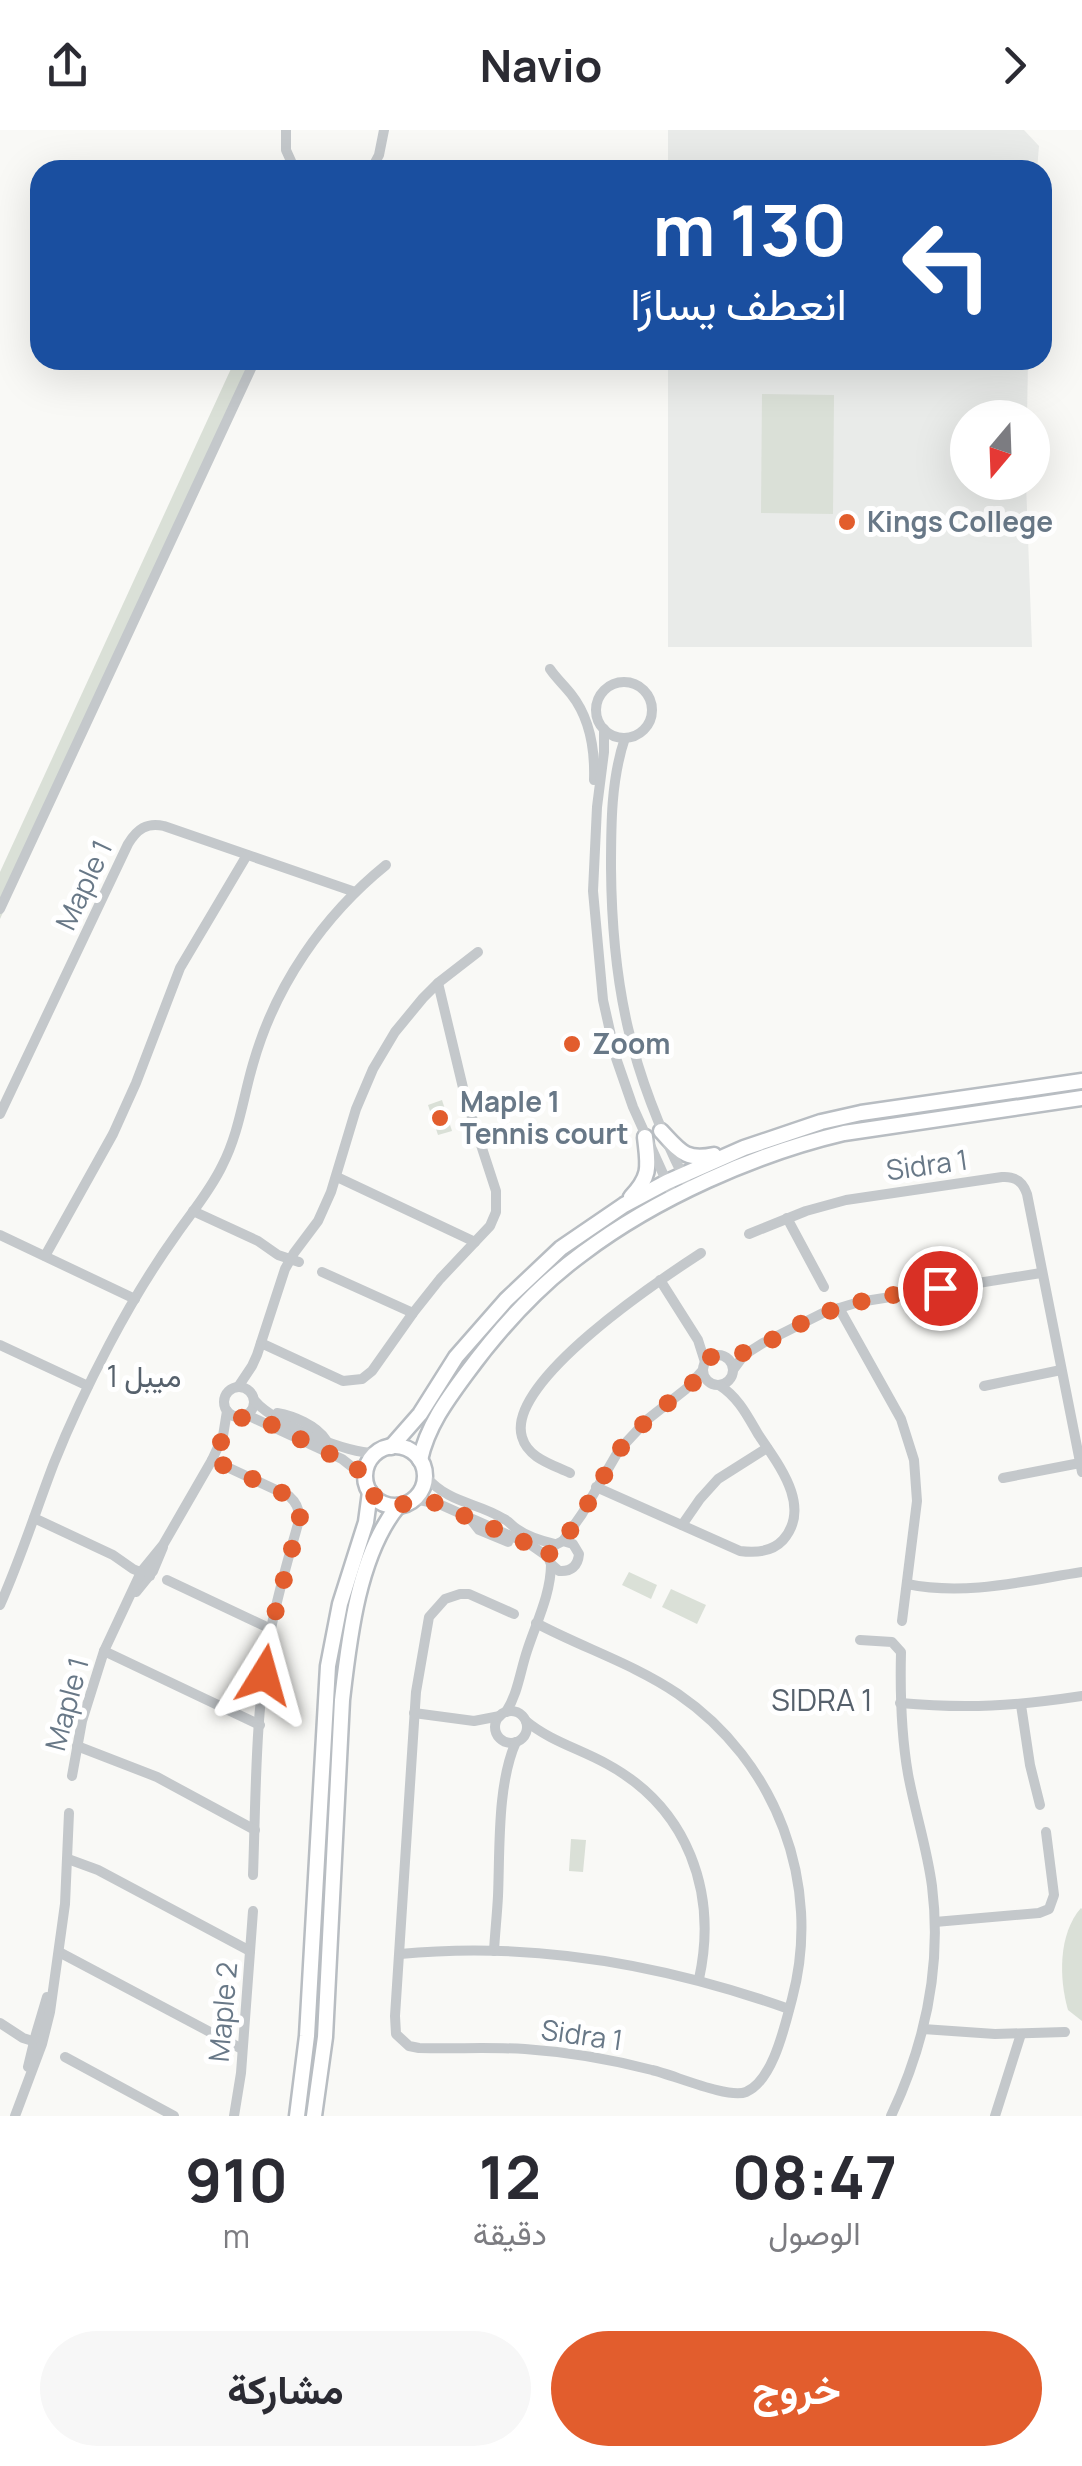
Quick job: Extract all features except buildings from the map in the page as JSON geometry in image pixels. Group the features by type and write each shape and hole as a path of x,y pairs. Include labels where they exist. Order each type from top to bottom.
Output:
{"street":[{"path":"286,130 290,160"},
{"path":"377,160 384,130"},
{"path":"0,908 250,370"},
{"path":"550,669 572,694 586,721 594,750 597,806"},
{"path":"604,729 625,738 640,733 650,720 649,697 634,684 615,684 600,697 596,712 604,729 604,752 593,891 603,1000 620,1069 645,1137 671,1190"},
{"path":"625,738 615,779 611,840 614,954 628,1036 648,1100 690,1190"},
{"name":"Maple 1","path":"0,1114 128,844 142,827 157,824 354,892"},
{"path":"45,1256 118,1125 180,968 247,855"},
{"path":"0,1605 88,1386 135,1299 228,1155 254,1060 282,992 307,949 354,892 386,865"},
{"path":"34,1518 147,1571 223,1436 227,1411 224,1398 252,1366 280,1290 337,1177 356,1109 373,1069 408,1014 438,983 478,952"},
{"path":"261,1343 343,1381 362,1379 372,1371 412,1313 494,1219 497,1198 465,1096 438,983"},
{"path":"420,1460 426,1436 440,1412 500,1332 583,1253 671,1190 682,1176 744,1148 821,1122 1082,1080"},
{"path":"624,1204 671,1190 690,1190 774,1152 826,1137 1082,1098"},
{"path":"661,1131 682,1153 694,1158 744,1148"},
{"path":"297,2116 307,2036 328,1666 340,1604 366,1522 366,1468 420,1414 456,1357 506,1300 562,1248 624,1204 646,1180 645,1137"},
{"name":"Sidra 1","path":"749,1234 787,1218 866,1196 1009,1176 1021,1182 1028,1194 1081,1467 1003,1478"},
{"path":"337,1177 475,1242"},
{"path":"194,1211 296,1258"},
{"path":"787,1218 824,1287"},
{"path":"0,1234 135,1299"},
{"path":"570,1472 542,1460 527,1448 520,1428 527,1404 592,1332 701,1253"},
{"path":"322,1272 412,1313"},
{"path":"548,1592 550,1561 559,1542 582,1514 626,1442 686,1389 711,1361 748,1351 838,1308 892,1295 1041,1273"},
{"path":"660,1280 711,1361"},
{"path":"838,1308 901,1419 908,1439 917,1502 902,1621"},
{"path":"0,1344 88,1386"},
{"path":"686,1389 715,1384 732,1374 748,1351"},
{"path":"711,1361 731,1362 737,1400"},
{"path":"596,1488 740,1551 764,1551 782,1541 791,1528 795,1506 788,1480 737,1400 704,1376 711,1361"},
{"path":"223,1436 252,1412 252,1366"},
{"path":"984,1386 1060,1370"},
{"path":"238,1386 268,1413 286,1415 312,1426 327,1441 364,1454 410,1451 420,1460 426,1476 452,1498 504,1518 533,1538 576,1548"},
{"path":"227,1411 342,1459 382,1503 398,1506 414,1500 439,1504 472,1520 485,1534 536,1548 554,1568 564,1571 571,1570 578,1560 576,1538 582,1514"},
{"path":"682,1525 718,1480 768,1448"},
{"path":"212,1460 284,1493 298,1506 300,1518 271,1629 260,1724 254,1874"},
{"path":"414,1500 426,1476"},
{"path":"314,2116 325,2037 346,1666 356,1608 372,1553 382,1528 398,1506"},
{"name":"Maple 1","path":"72,1776 89,1695 104,1652 147,1571"},
{"path":"508,1768 496,1724 517,1692 548,1592 564,1571"},
{"path":"907,1584 964,1590 1082,1572"},
{"path":"167,1580 271,1629"},
{"name":"Sidra 1","path":"514,1614 469,1594 452,1595 429,1617 414,1713 396,2034 409,2046 524,2049 589,2057 655,2070 732,2094 750,2090 772,2061 796,1985 802,1936 799,1888 784,1828 756,1773 721,1730 678,1694 536,1623"},
{"path":"860,1640 892,1642 900,1648 904,1753 928,1858 935,1922 932,1980 923,2029 891,2116"},
{"path":"104,1652 260,1724"},
{"path":"494,1951 508,1768 527,1729 517,1692"},
{"path":"900,1704 971,1708 1082,1696"},
{"path":"1020,1705 1040,1805"},
{"path":"414,1713 474,1721 515,1712 554,1739 608,1764 655,1800 676,1828 696,1869 705,1912 699,1980"},
{"path":"474,1721 500,1736 554,1739"},
{"path":"77,1746 168,1782 255,1830"},
{"path":"15,2116 39,2040 59,1952 69,1813"},
{"path":"935,1922 1049,1910 1054,1895 1046,1832"},
{"path":"68,1858 98,1870 250,1952"},
{"name":"Maple 2","path":"234,2116 253,1911"},
{"path":"59,1952 242,2049"},
{"path":"400,1954 533,1952 603,1960 699,1980 789,2009"},
{"path":"0,2022 39,2040"},
{"path":"923,2029 959,2033 1064,2032"},
{"path":"996,2116 1021,2034"},
{"path":"65,2057 174,2116"}],"shaded area":[{"path":"668,130 1024,130 1039,146 1038,160 668,160"},
{"path":"230,370 254,370 0,919 0,872"},
{"name":"Kings College","path":"668,370 1028,370 1027,400 950,400 950,500 1027,500 1032,647 668,647"},
{"path":"762,394 834,395 833,514 761,513"},
{"name":"Maple 1 Tennis court","path":"442,1100 452,1131 438,1135 428,1105"},
{"path":"629,1572 657,1585 651,1599 622,1585"},
{"path":"671,1589 706,1605 697,1624 662,1607"},
{"path":"571,1839 586,1840 583,1872 569,1871"},
{"path":"1081,1908 1082,2021 1068,2010 1062,1971 1064,1944"}],"place":[{"name":"Kings College","path":"847,522"},
{"name":"Zoom","path":"572,1044"},
{"name":"Maple 1 Tennis court","path":"440,1118"}],"district":[{"name":"ميبل 1","path":"144,1377"},
{"name":"SIDRA 1","path":"822,1701"}],"route":[{"path":"264,1675 271,1629 300,1518 298,1506 289,1496 212,1460 223,1436 241,1417 247,1415 268,1423 354,1466 382,1503 398,1506 414,1500 433,1502 531,1545 548,1557 552,1547 563,1541 582,1514 619,1450 648,1419 692,1384 708,1358 748,1351 823,1313 859,1302 940,1288"}]}
